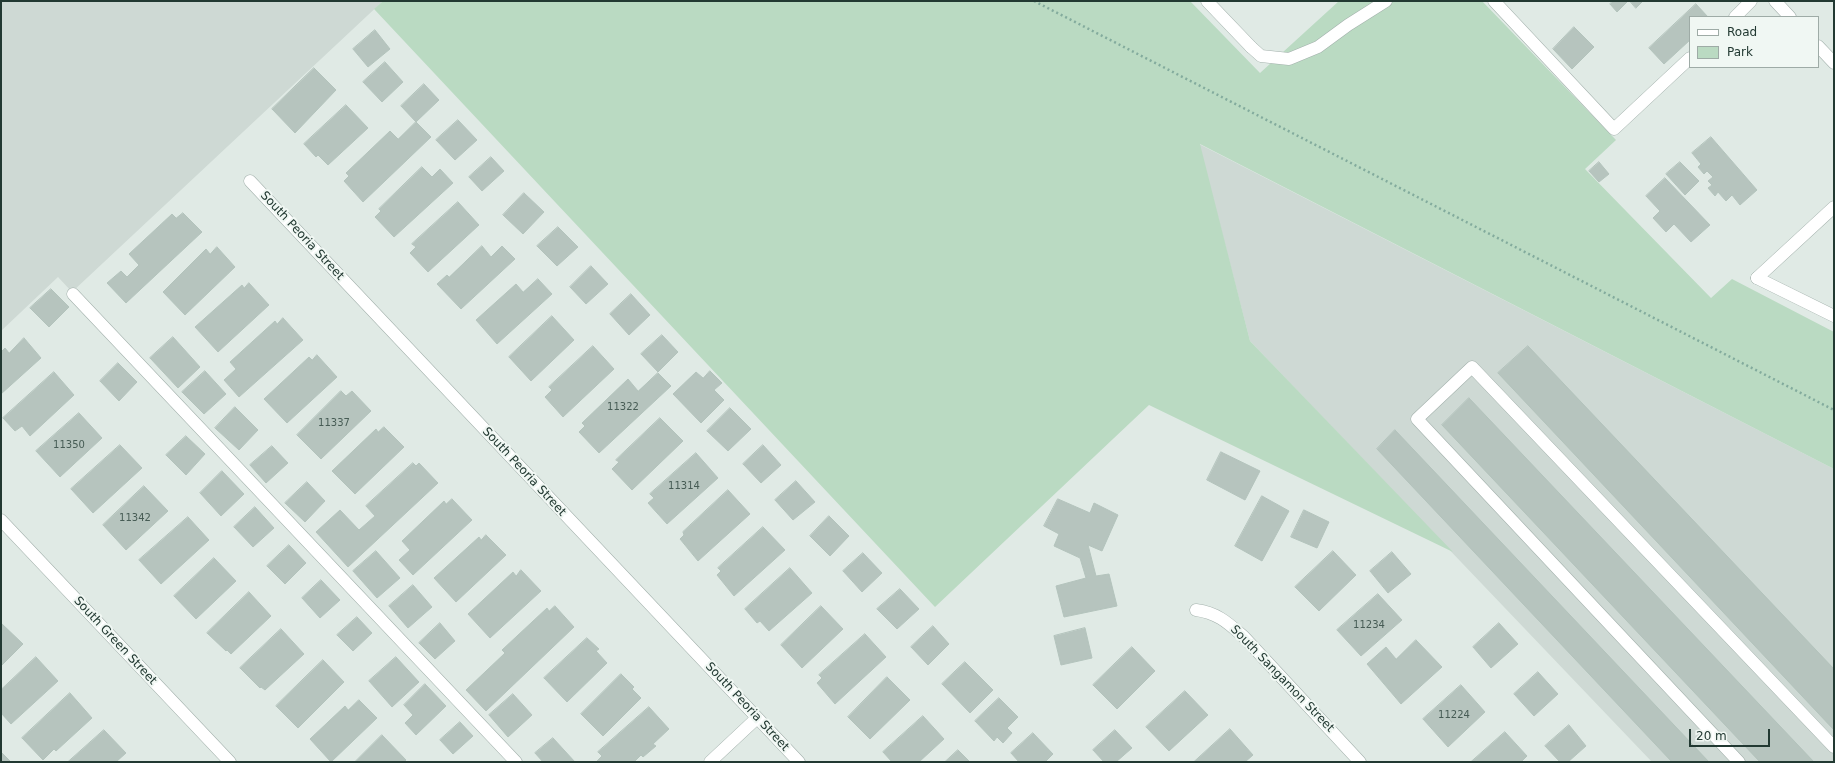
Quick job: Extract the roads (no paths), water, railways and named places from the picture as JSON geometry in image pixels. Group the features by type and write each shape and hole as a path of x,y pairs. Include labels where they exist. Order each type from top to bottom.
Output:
{"street":[{"path":"1207,1 1261,56 1289,59 1318,47 1348,25 1386,1"},
{"path":"1494,1 1614,129 1689,59"},
{"path":"1735,16 1752,1"},
{"path":"1775,1 1789,16"},
{"path":"1819,47 1834,63"},
{"name":"South Peoria Street","path":"250,182 799,762"},
{"path":"1834,206 1757,278 1834,316"},
{"path":"74,294 516,762"},
{"path":"1739,762 1417,419 1472,367 1834,748"},
{"name":"South Green Street","path":"1,520 230,762"},
{"name":"South Sangamon Street","path":"1196,610 1210,612 1227,622 1244,637 1360,762"},
{"path":"710,762 757,718"}]}
